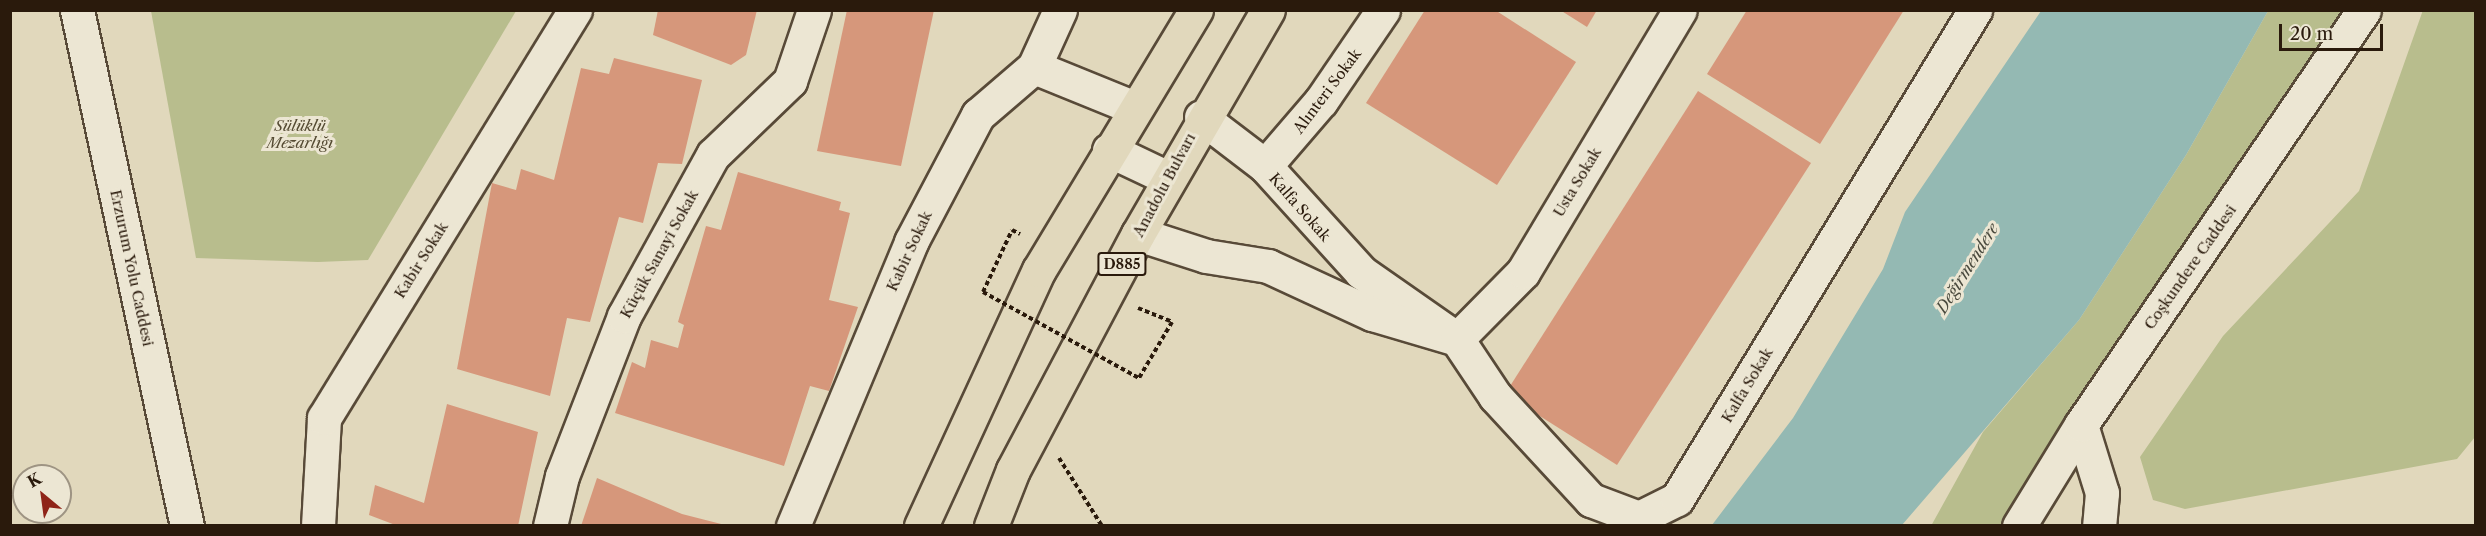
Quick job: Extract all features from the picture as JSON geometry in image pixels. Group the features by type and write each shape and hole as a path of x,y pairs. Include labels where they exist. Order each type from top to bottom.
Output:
{"highway":[{"path":"921,525 1039,270 1109,150 1196,10"},
{"name":"Anadolu Bulvarı","path":"991,525 1037,423 1168,178 1201,117 1268,10"}],"street":[{"name":"Erzurum Yolu Caddesi","path":"77,10 187,525"},
{"name":"Kabir Sokak","path":"318,525 324,418 574,10"},
{"name":"Küçük Sanayi Sokak","path":"550,525 562,476 624,316 713,155 790,81 814,10"},
{"name":"Kabir Sokak","path":"793,525 911,242 978,115 1034,67 1060,10"},
{"name":"Alınteri Sokak","path":"1264,166 1321,101 1383,10"},
{"name":"Usta Sokak","path":"1457,339 1523,272 1680,10"},
{"name":"Kalfa Sokak","path":"1201,117 1264,166 1361,272 1457,339 1495,396 1591,500 1639,518 1677,499 1975,10"},
{"name":"Coşkundere Caddesi","path":"2019,525 2081,425 2364,10"},
{"path":"1034,67 1135,108"},
{"path":"1109,150 1168,178"},
{"path":"1138,234 1206,256 1268,266 1372,315 1457,339"},
{"path":"2081,425 2102,493 2100,525"}],"path":[{"path":"1012,230 983,292 1139,378 1172,322"},
{"path":"1037,423 1102,525"}],"green space":[{"name":"Sülüklü Mezarlığı","path":"151,10 516,11 368,260 318,262 196,258"},
{"path":"2423,10 2475,11 2475,437 2457,459 2185,509 2153,500 2140,457 2223,336 2359,191"},
{"path":"2268,11 2354,11 2295,147 2208,268 2077,416 2005,525 1931,526 1983,432 2079,320 2186,155"}],"water":[{"name":"Değirmendere","path":"2041,11 2268,11 2186,155 2079,320 1902,525 1712,525 1793,418 1883,269 1905,212"}],"building":[{"path":"658,10 757,10 746,55 731,65 653,35"},
{"path":"847,10 934,10 901,166 817,151"},
{"path":"1425,10 1495,10 1576,62 1497,185 1366,103"},
{"path":"1560,10 1597,10 1587,27"},
{"path":"1747,10 1904,10 1820,144 1707,74"},
{"path":"614,58 702,80 682,164 658,163 643,223 619,217 590,322 567,318 550,396 457,369 492,183 516,190 521,169 554,180 581,68 609,74"},
{"path":"1698,91 1811,163 1617,465 1505,394"},
{"path":"738,172 841,202 839,210 850,213 829,300 858,307 829,391 810,386 784,466 615,413 632,362 645,368 651,340 678,348 684,325 678,322 706,226 721,230"},
{"path":"447,404 538,432 518,526 398,526 369,515 375,485 424,503"},
{"path":"597,478 682,514 729,526 581,526"}]}
